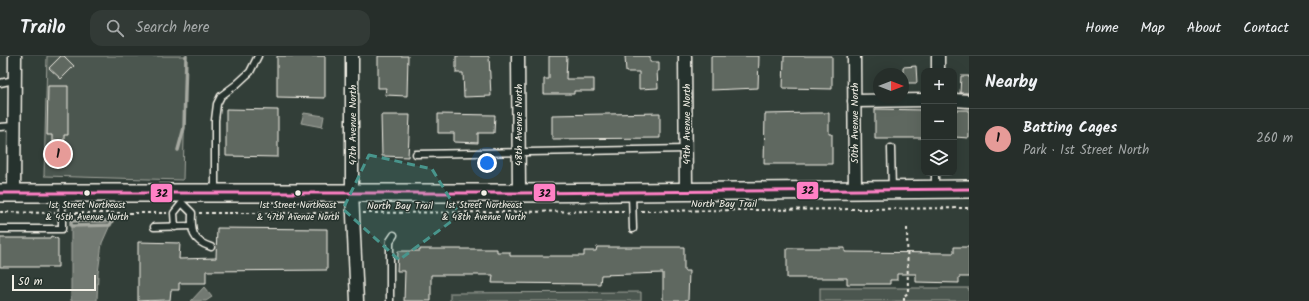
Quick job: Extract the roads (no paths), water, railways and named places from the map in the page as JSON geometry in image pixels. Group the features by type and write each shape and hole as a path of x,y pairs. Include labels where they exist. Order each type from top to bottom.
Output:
{"street":[{"path":"15,56 14,126 7,193 62,193 182,198 215,193 352,194 855,191 892,190 935,181 969,189"},
{"name":"47th Avenue North","path":"352,56 352,194 357,301"},
{"name":"48th Avenue North","path":"518,56 519,193"},
{"name":"49th Avenue North","path":"685,56 686,192"},
{"name":"50th Avenue North","path":"854,56 855,191"},
{"path":"938,56 938,68"},
{"path":"854,101 921,100"},
{"path":"957,100 969,101"}],"lane":[{"path":"215,193 215,120 217,104 221,96 250,72 258,56"},
{"path":"0,83 14,80"},
{"path":"0,127 14,126"},
{"path":"891,148 892,190"},
{"path":"416,154 686,149"},
{"path":"632,192 633,229"},
{"path":"0,229 63,228 62,193"},
{"path":"175,226 174,213 182,198 192,213 192,226 196,239 211,247"},
{"path":"154,227 192,226"},
{"path":"390,301 390,241 394,235"}],"waterway":[{"path":"178,150 184,128 186,56"},
{"path":"71,221 112,221 110,225 71,226 71,221"}],"place":[{"name":"Batting Cages","path":"58,154"},
{"name":"1st Street Northeast & 45th Avenue North","path":"87,193"},
{"name":"1st Street Northeast & 47th Avenue North","path":"298,193"},
{"name":"1st Street Northeast & 48th Avenue North","path":"484,193"}]}
